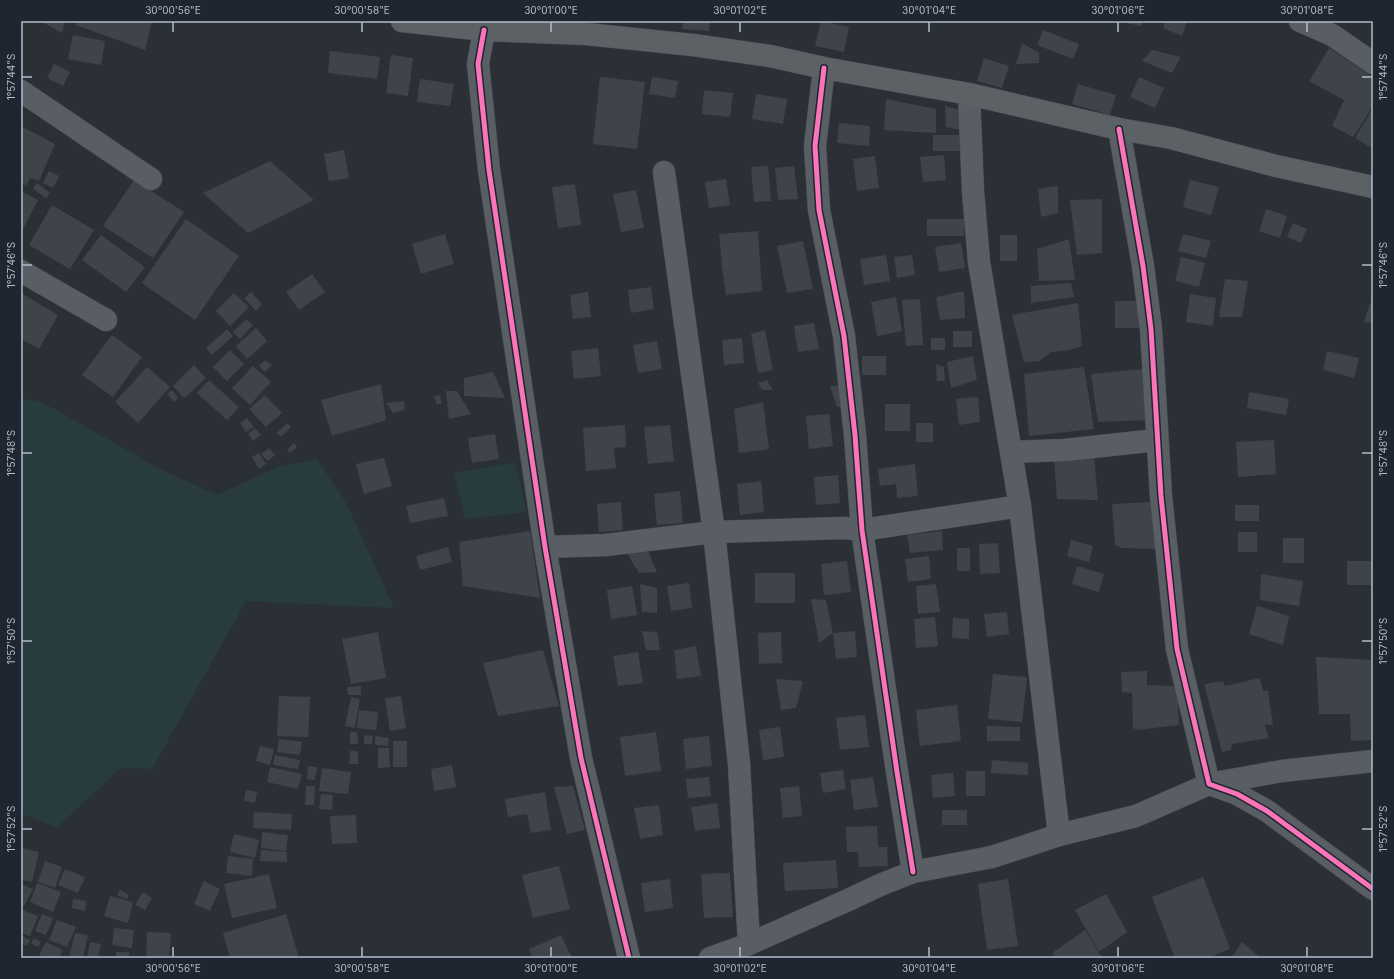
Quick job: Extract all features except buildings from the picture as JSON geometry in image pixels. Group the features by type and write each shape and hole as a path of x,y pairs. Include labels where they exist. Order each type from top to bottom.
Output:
{"main road":[{"path":"402,21 586,34 693,45 770,56 824,68 970,94 1119,129 1171,138 1276,166 1373,187"}],"street":[{"path":"1300,21 1332,35 1373,62"},
{"path":"485,26 478,64 489,163 545,547 581,758 629,958"},
{"path":"824,68 815,146 819,210 844,336 855,435 862,530 913,872"},
{"path":"21,91 151,179"},
{"path":"970,94 972,191 979,262 1020,506 1059,835"},
{"path":"1119,129 1148,300 1161,496 1177,648 1209,784"},
{"path":"664,172 714,532 739,764 749,944"},
{"path":"21,271 106,320"},
{"path":"1012,452 1066,450 1157,440"},
{"path":"545,547 606,545 714,532 836,528 862,530 1020,506"},
{"path":"710,958 749,944 880,885 913,872 992,857 1059,835 1136,816 1209,784 1282,771 1373,761"},
{"path":"1209,784 1237,794 1267,811 1373,889"}],"shaded area":[{"path":"21,398 42,402 160,469 217,495 277,467 317,459 347,504 394,608 246,601 152,769 121,768 57,827 21,814"},
{"path":"515,462 527,512 465,519 454,473"}],"cycle path":[{"path":"484,30 478,64 489,170 545,547 581,758 629,958"},
{"path":"824,68 815,146 819,210 844,336 855,435 862,530 913,872"},
{"path":"1119,129 1143,266 1151,329 1161,496 1177,649 1209,784 1237,794 1267,811 1373,889"}]}
